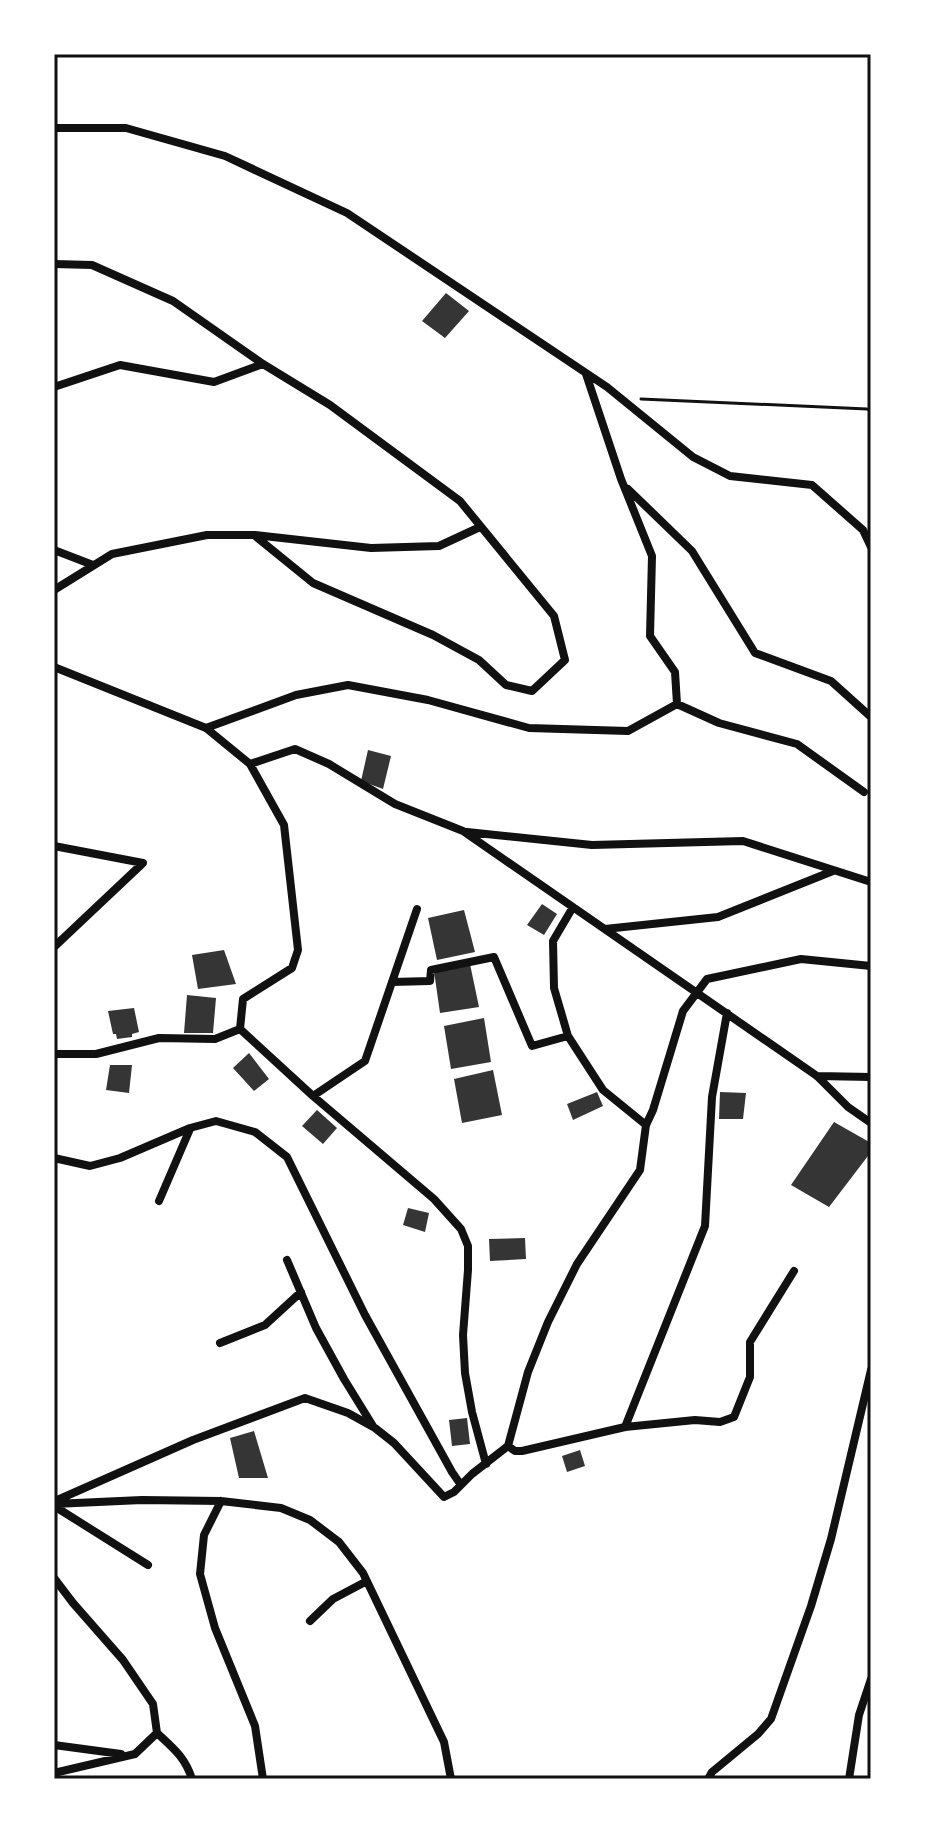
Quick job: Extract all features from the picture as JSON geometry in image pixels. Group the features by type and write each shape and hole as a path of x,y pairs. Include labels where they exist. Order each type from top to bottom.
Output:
{"street":[{"path":"54,128 126,128 225,156 347,213 586,373 693,457 730,476 812,485 863,530 871,547"},
{"path":"54,264 92,265 173,301 263,364 330,405 460,501 554,616 565,660 532,691 506,685 479,660 433,635 313,583 254,535"},
{"path":"54,387 120,365 214,382 263,364"},
{"path":"586,373 624,486 652,556 650,636 675,672 677,704"},
{"path":"624,486 692,551 755,653 831,681 871,717"},
{"path":"54,590 112,554 207,535 254,535 371,548 439,546 480,527"},
{"path":"54,550 93,565"},
{"path":"54,667 206,728 250,764 284,825 298,950 292,968 243,999 240,1029"},
{"path":"206,728 296,695 348,685 428,700 529,728 628,731 677,704"},
{"path":"677,704 719,723 797,744 864,792"},
{"path":"250,764 295,749 329,764 395,804 463,831 817,1076 848,1107 871,1123"},
{"path":"463,831 592,845 743,841 871,882"},
{"path":"54,846 143,863 54,947"},
{"path":"605,929 718,917 834,871"},
{"path":"573,907 553,941 554,988 568,1036 603,1090 646,1125"},
{"path":"313,1096 365,1061 417,909"},
{"path":"392,982 430,981 431,970 494,957 532,1046 568,1036"},
{"path":"54,1504 193,1440 305,1398 348,1413 375,1428 394,1443 439,1494 444,1497 449,1495 508,1446 528,1372 548,1322 577,1264 640,1170 646,1125 683,1011 707,979 801,959 871,966"},
{"path":"625,1427 705,1226 712,1097 727,1013"},
{"path":"54,1054 96,1054 159,1038 215,1039 240,1029"},
{"path":"240,1029 434,1199 461,1229 468,1246 463,1335 465,1373 486,1464"},
{"path":"817,1076 871,1077"},
{"path":"54,1158 90,1166 120,1158 190,1128 216,1121 255,1132 287,1157 365,1315 461,1485"},
{"path":"159,1201 190,1128"},
{"path":"287,1260 316,1328 375,1428"},
{"path":"508,1446 522,1451 625,1427 695,1420 720,1422 734,1417 750,1377 750,1342 794,1271"},
{"path":"220,1343 265,1325 301,1292"},
{"path":"708,1779 771,1719 827,1553 871,1370"},
{"path":"54,1504 142,1500 221,1501 281,1508 310,1520 339,1542 363,1573 444,1742 451,1779"},
{"path":"221,1501 204,1535 200,1574 215,1628 255,1726 263,1779"},
{"path":"54,1504 148,1565"},
{"path":"54,1578 123,1660 153,1704 157,1733 176,1750 192,1779"},
{"path":"310,1621 333,1599 367,1581"},
{"path":"849,1779 859,1715 871,1679"},
{"path":"54,1773 135,1754 157,1733"},
{"path":"54,1745 128,1755"}],"path":[{"path":"621,398 770,403 871,411"}],"building":[{"path":"446,293 469,311 445,338 422,321"},
{"path":"368,750 391,756 383,789 361,781"},
{"path":"542,904 557,914 544,935 527,925"},
{"path":"464,910 475,952 437,960 428,918"},
{"path":"224,950 236,984 198,989 192,955"},
{"path":"470,964 479,1007 440,1013 434,971"},
{"path":"187,995 216,998 213,1033 184,1033"},
{"path":"134,1008 139,1032 132,1034 132,1037 117,1039 108,1011"},
{"path":"484,1018 491,1062 451,1069 444,1026"},
{"path":"249,1053 269,1079 254,1091 233,1068"},
{"path":"110,1065 132,1065 129,1093 106,1090"},
{"path":"493,1070 502,1115 462,1123 454,1079"},
{"path":"597,1092 603,1106 573,1120 567,1104"},
{"path":"720,1092 746,1093 743,1119 719,1119"},
{"path":"317,1110 337,1128 323,1144 302,1126"},
{"path":"834,1122 871,1143 871,1152 829,1207 791,1185"},
{"path":"408,1208 429,1213 425,1232 403,1225"},
{"path":"525,1238 526,1259 490,1261 489,1239"},
{"path":"467,1418 470,1444 452,1446 449,1420"},
{"path":"254,1431 268,1478 239,1478 230,1438"},
{"path":"580,1450 585,1466 567,1472 562,1456"}]}
